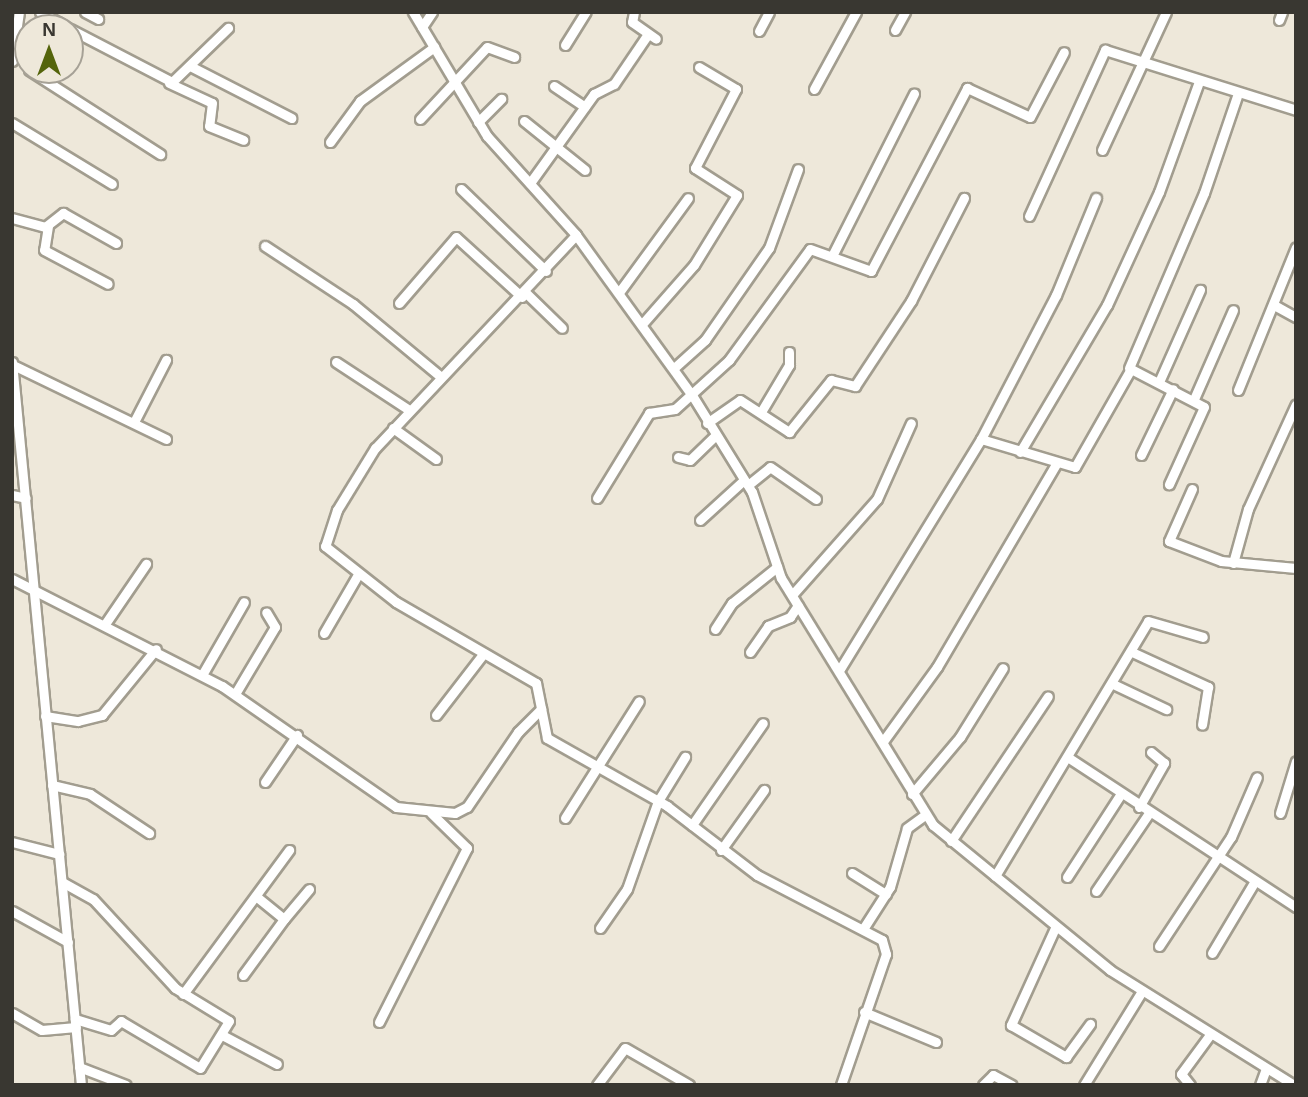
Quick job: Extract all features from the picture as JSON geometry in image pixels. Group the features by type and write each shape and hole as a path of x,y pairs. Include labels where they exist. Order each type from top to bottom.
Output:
{"street":[{"path":"12,61 19,12"},
{"path":"85,12 98,19"},
{"path":"413,12 478,122 576,235 620,291 692,395 714,437 746,483 777,567 792,595 884,740 925,815 951,841 1055,928 1209,1036 1265,1072 1294,1085"},
{"path":"422,27 432,12"},
{"path":"565,46 586,12"},
{"path":"759,31 769,12"},
{"path":"814,89 856,12"},
{"path":"895,30 905,12"},
{"path":"1102,150 1140,63 1166,12"},
{"path":"530,183 596,91 614,84 652,36 632,22 632,13"},
{"path":"167,82 190,66 228,28"},
{"path":"84,37 212,103 209,126 243,140"},
{"path":"420,119 489,46 514,57"},
{"path":"330,142 365,97 434,47"},
{"path":"1029,216 1101,53 1109,50 1198,84 1296,110"},
{"path":"597,498 649,413 658,407 673,410 739,348 807,251 832,256 871,271 964,90 972,87 1030,117 1064,52"},
{"path":"190,66 291,118"},
{"path":"643,323 694,265 737,195 695,168 736,89 699,67"},
{"path":"51,84 160,154"},
{"path":"1020,452 1107,305 1159,192 1198,84"},
{"path":"554,86 585,107"},
{"path":"832,256 914,94"},
{"path":"981,439 1056,464 1077,465 1129,368 1204,193 1237,96"},
{"path":"478,122 501,99"},
{"path":"524,121 585,170"},
{"path":"12,123 112,184"},
{"path":"674,368 705,340 772,243 799,169"},
{"path":"461,189 546,271"},
{"path":"620,291 688,198"},
{"path":"707,423 738,400 792,432 829,382 855,386 911,301 964,198"},
{"path":"840,669 981,439 1056,295 1096,198"},
{"path":"108,284 44,250 48,226 62,213 116,243"},
{"path":"12,218 48,226"},
{"path":"576,235 524,295 409,410 354,477 325,538 327,548 357,576 540,687 547,738 658,801 721,850 863,929 887,949 841,1085"},
{"path":"399,303 456,237 562,328"},
{"path":"265,246 353,304 441,377"},
{"path":"1238,390 1296,247"},
{"path":"1159,382 1200,290"},
{"path":"1274,305 1296,317"},
{"path":"1194,399 1233,310"},
{"path":"761,412 789,365 789,352"},
{"path":"134,422 166,360"},
{"path":"337,362 409,410"},
{"path":"12,363 166,439"},
{"path":"12,363 81,1085"},
{"path":"1129,368 1194,399 1204,409 1169,484"},
{"path":"1141,455 1173,389"},
{"path":"1233,563 1248,509 1296,404"},
{"path":"792,595 877,499 911,424"},
{"path":"393,428 436,459"},
{"path":"678,457 690,460 714,437"},
{"path":"884,740 933,672 1056,464"},
{"path":"700,520 746,483 771,467 816,499"},
{"path":"1192,489 1169,541 1233,563 1296,568"},
{"path":"12,495 26,498"},
{"path":"105,624 146,564"},
{"path":"715,629 732,603 777,567"},
{"path":"324,633 357,576"},
{"path":"12,579 202,674 296,735 388,804 429,812 467,807 517,732 541,709"},
{"path":"12,592 22,583"},
{"path":"202,674 244,602"},
{"path":"750,652 768,626 790,617 798,605"},
{"path":"235,694 275,627 266,612"},
{"path":"995,876 1151,619 1203,637"},
{"path":"45,716 78,721 102,715 156,649"},
{"path":"1132,652 1208,687 1202,725"},
{"path":"436,715 484,653"},
{"path":"912,794 960,737 1003,668"},
{"path":"1113,684 1166,709"},
{"path":"951,841 1048,696"},
{"path":"565,818 639,702"},
{"path":"692,825 763,723"},
{"path":"265,782 296,735"},
{"path":"1139,807 1164,763 1152,752"},
{"path":"600,928 626,889 658,801 685,757"},
{"path":"1069,758 1139,807 1220,855 1296,907"},
{"path":"1280,813 1296,761"},
{"path":"1158,946 1220,855 1257,777"},
{"path":"52,785 90,794 149,833"},
{"path":"721,850 764,790"},
{"path":"1067,877 1120,794"},
{"path":"379,1022 467,848 429,812"},
{"path":"1096,891 1149,813"},
{"path":"863,929 886,894 907,828 925,815"},
{"path":"12,842 59,854"},
{"path":"183,994 289,850"},
{"path":"852,873 886,894"},
{"path":"1212,953 1255,881"},
{"path":"12,1013 42,1030 75,1023 111,1030 121,1021 200,1068 222,1035 228,1019 183,994 90,896 62,882"},
{"path":"243,975 309,889"},
{"path":"256,896 284,919"},
{"path":"12,911 68,942"},
{"path":"1055,928 1011,1025 1066,1057 1090,1024"},
{"path":"1084,1085 1142,991"},
{"path":"864,1012 936,1041"},
{"path":"222,1035 277,1064"},
{"path":"1190,1085 1181,1074 1209,1036"},
{"path":"597,1085 625,1048 689,1085"},
{"path":"79,1067 126,1085"},
{"path":"1260,1085 1265,1072"},
{"path":"983,1085 993,1075 1012,1085"}]}
